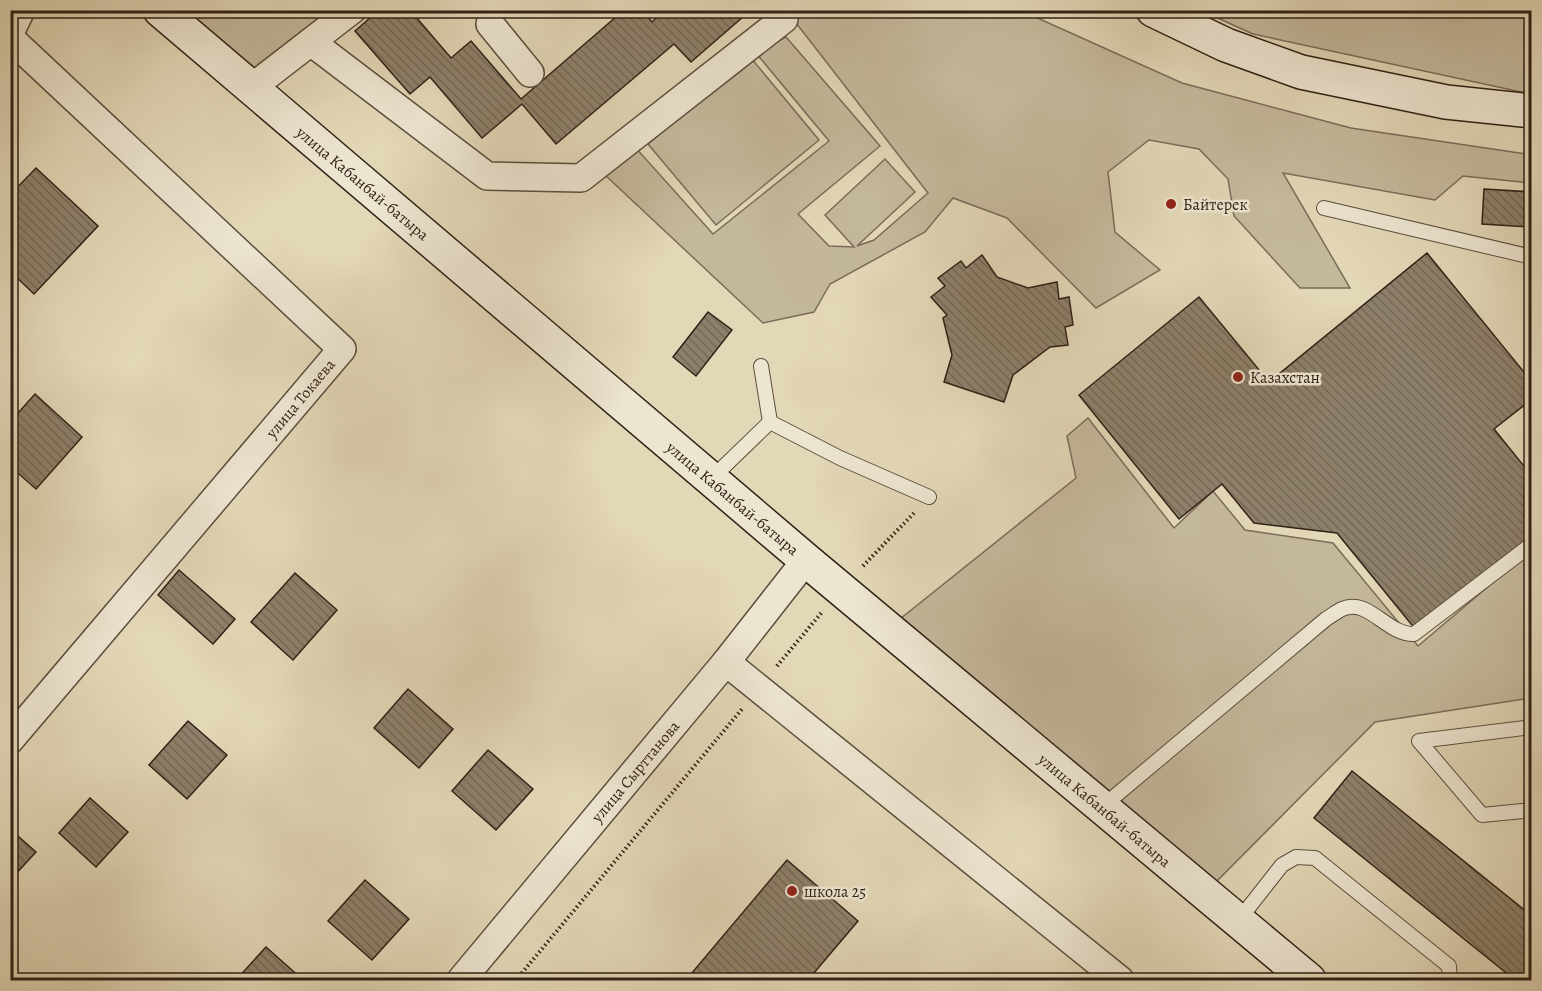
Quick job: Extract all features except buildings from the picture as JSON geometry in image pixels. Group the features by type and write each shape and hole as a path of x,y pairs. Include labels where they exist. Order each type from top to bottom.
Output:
{"main road":[{"name":"улица Кабанбай-батыра","path":"160,10 806,560 1309,981"},
{"path":"1153,10 1226,45 1301,72 1446,102 1532,111"}],"street":[{"path":"10,33 21,10"},
{"path":"251,88 352,10"},
{"path":"488,15 530,73"},
{"path":"311,42 488,176 582,178 784,19"},
{"name":"улица Токаева","path":"10,38 342,349 10,740"},
{"name":"улица Сырттанова","path":"461,981 726,662 806,560"},
{"path":"726,662 1120,981"}],"lane":[{"path":"1324,208 1532,257"},
{"path":"761,366 770,422"},
{"path":"711,479 770,422"},
{"path":"770,422 840,458 929,497"},
{"path":"1102,807 1326,619 1343,608 1355,607 1368,610 1385,625 1406,634 1414,634 1532,544"},
{"path":"1532,727 1419,741 1482,815 1532,810"},
{"path":"1238,921 1282,865 1296,857 1315,858 1449,966 1450,981"}],"path":[{"path":"516,981 841,589 929,497"}],"shaded area":[{"path":"786,10 1022,11 1182,83 1351,128 1532,155 1531,183 1463,176 1435,200 1283,173 1350,288 1300,288 1234,216 1228,179 1199,149 1149,140 1108,172 1115,232 1160,270 1096,308 1007,218 953,198 925,232 830,284 814,312 763,323 604,174 635,147 713,234 829,141 756,53 786,37 880,146 798,214 829,246 854,247 825,215 885,159 915,192 857,246 874,240 928,193"},
{"path":"177,11 334,11 251,76"},
{"path":"1202,11 1531,11 1531,94 1253,34"},
{"path":"751,58 819,140 716,225 648,144"},
{"path":"1088,418 1174,528 1213,491 1245,530 1333,543 1418,646 1529,552 1532,570 1531,698 1375,722 1216,882 900,619 1076,478 1067,436"}],"place":[{"name":"Байтерек","path":"1171,204"},
{"name":"Казахстан","path":"1238,377"},
{"name":"школа 25","path":"792,891"}]}
